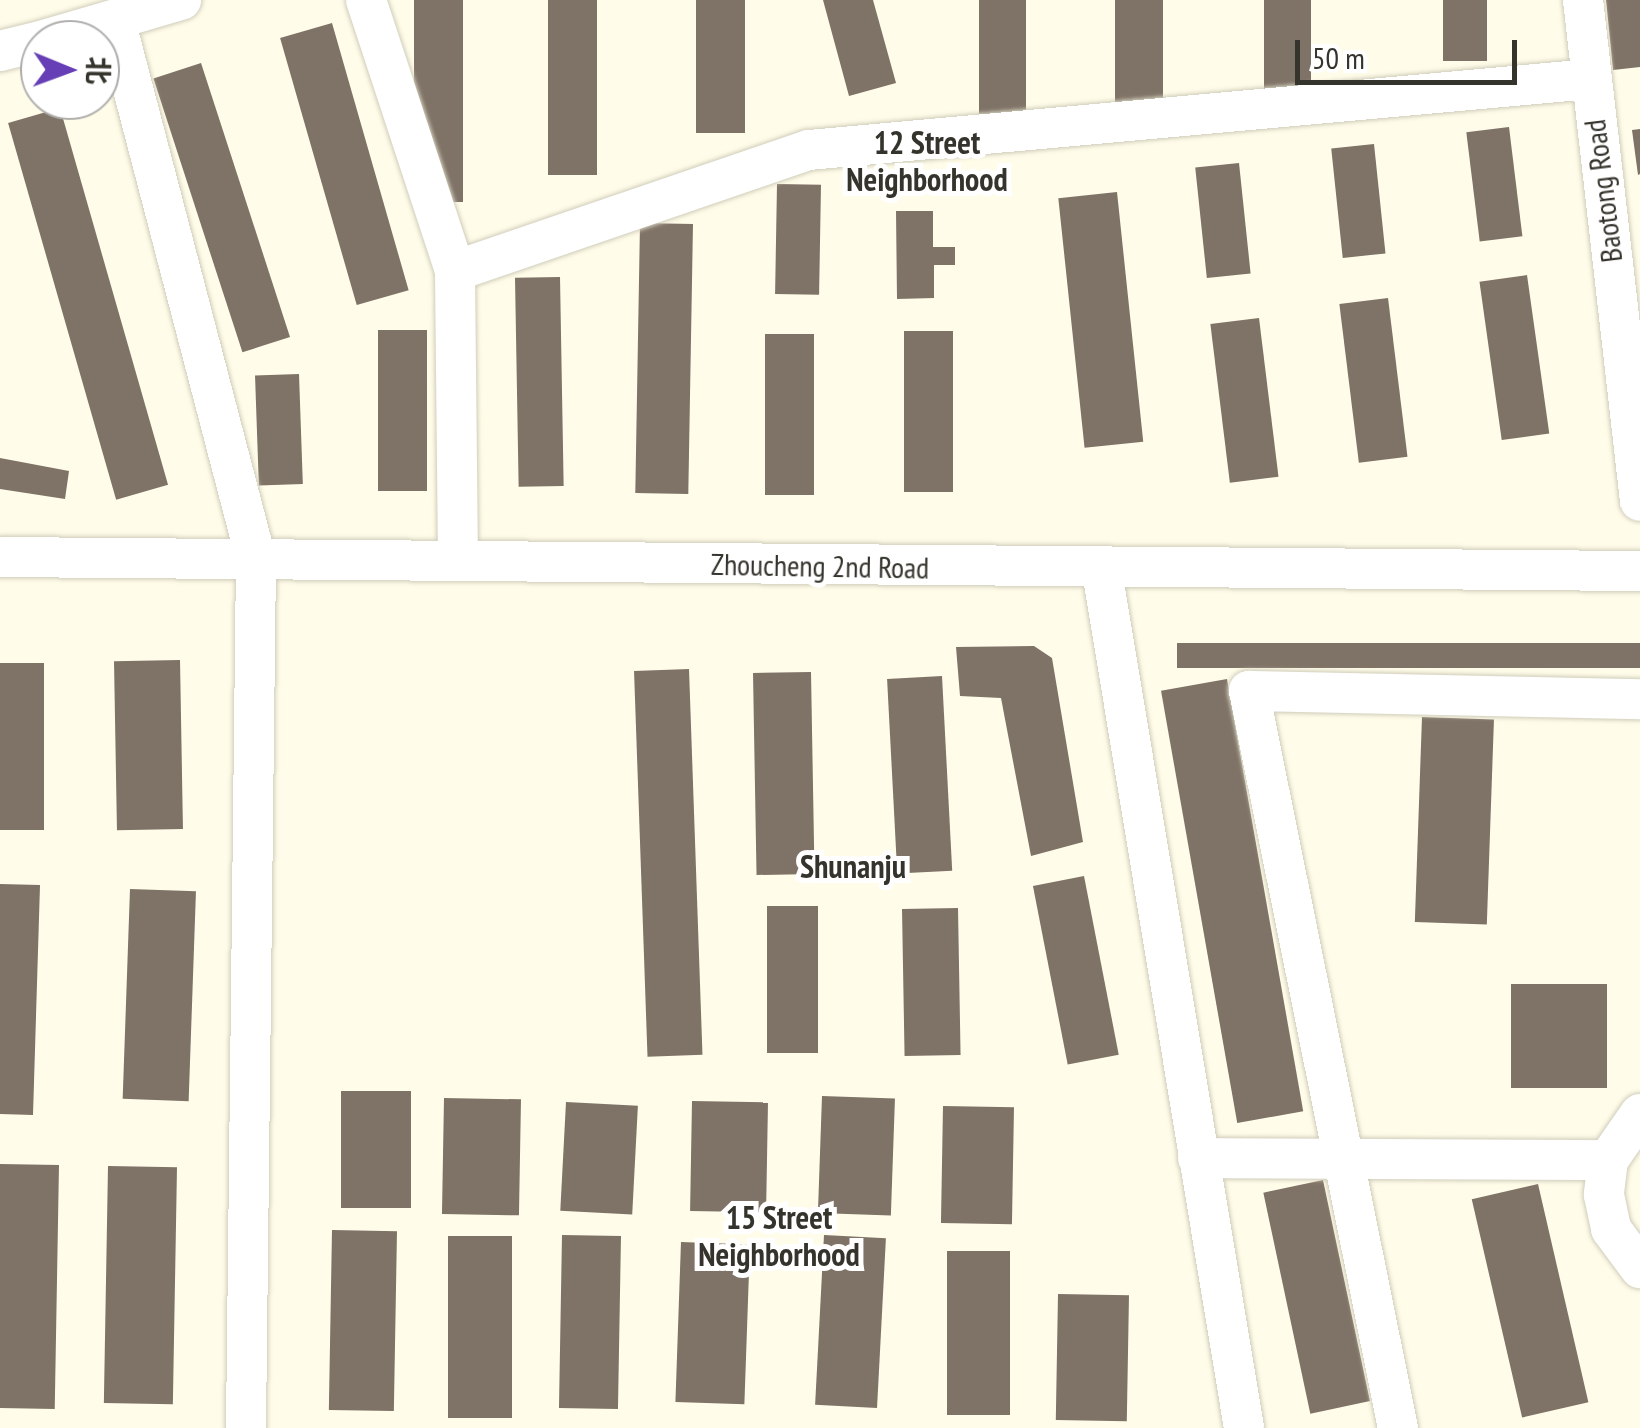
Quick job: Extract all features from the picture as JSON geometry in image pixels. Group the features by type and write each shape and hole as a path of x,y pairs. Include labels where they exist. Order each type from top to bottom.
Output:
{"street":[{"path":"114,20 180,0"},
{"path":"366,0 455,271 458,560"},
{"name":"Baotong Road","path":"1583,0 1640,500"},
{"path":"120,43 256,559 246,1428"},
{"path":"455,271 809,150 1590,79"},
{"name":"Zhoucheng 2nd Road","path":"0,556 1102,571 1640,571"},
{"path":"1102,571 1244,1428"},
{"path":"1398,1428 1340,1159 1248,690 1640,699"},
{"path":"1640,1114 1608,1160 1611,1229 1640,1268"},
{"path":"1198,1158 1608,1160"}],"building":[{"path":"414,0 463,0 463,202 414,202"},
{"path":"548,0 597,0 597,175 548,175"},
{"path":"696,0 745,0 745,133 696,133"},
{"path":"823,0 873,0 896,83 849,96"},
{"path":"979,0 1026,0 1026,130 979,130"},
{"path":"1115,0 1163,0 1163,108 1115,108"},
{"path":"1264,0 1311,0 1311,99 1264,99"},
{"path":"1443,0 1487,0 1487,61 1443,61"},
{"path":"1606,0 1640,0 1640,67 1613,70"},
{"path":"332,23 409,290 357,305 280,38"},
{"path":"201,63 290,337 242,352 153,78"},
{"path":"20,119 63,120 168,485 116,500 8,123"},
{"path":"1509,127 1522,236 1480,241 1466,132"},
{"path":"1640,129 1640,174 1638,175 1632,130"},
{"path":"1374,144 1385,253 1343,258 1331,148"},
{"path":"1239,163 1251,273 1207,278 1195,168"},
{"path":"777,184 821,185 819,295 775,294"},
{"path":"1117,192 1143,442 1085,448 1058,198"},
{"path":"896,211 933,211 933,247 955,247 955,265 934,265 934,298 897,299"},
{"path":"640,223 693,224 688,494 635,493"},
{"path":"1527,275 1549,433 1502,440 1479,282"},
{"path":"560,277 564,486 519,487 515,278"},
{"path":"1388,298 1407,457 1359,463 1339,304"},
{"path":"1259,318 1278,477 1230,483 1210,324"},
{"path":"378,330 427,330 427,491 378,491"},
{"path":"904,331 953,331 953,492 904,492"},
{"path":"765,334 814,334 814,495 765,495"},
{"path":"299,374 303,484 259,485 255,376"},
{"path":"0,458 69,471 65,499 0,489"},
{"path":"1177,643 1640,643 1640,668 1177,668"},
{"path":"1034,646 1052,658 1083,842 1031,856 1001,698 960,696 956,647"},
{"path":"180,660 183,829 117,830 114,661"},
{"path":"0,663 44,663 44,830 0,830"},
{"path":"689,669 702,1055 648,1057 634,671"},
{"path":"811,672 815,874 757,875 753,673"},
{"path":"942,676 952,871 897,874 887,679"},
{"path":"1227,679 1303,1111 1237,1123 1161,691"},
{"path":"1422,717 1494,720 1487,924 1415,922"},
{"path":"1084,876 1119,1055 1068,1065 1033,886"},
{"path":"0,884 40,885 33,1115 0,1114"},
{"path":"130,889 196,891 189,1101 123,1099"},
{"path":"767,906 818,906 818,1053 767,1053"},
{"path":"958,908 961,1055 905,1056 902,909"},
{"path":"1511,984 1607,984 1607,1088 1511,1088"},
{"path":"341,1091 411,1091 411,1208 341,1208"},
{"path":"822,1096 895,1099 891,1215 818,1213"},
{"path":"444,1098 521,1099 519,1215 442,1214"},
{"path":"692,1101 768,1102 766,1212 690,1211"},
{"path":"566,1102 638,1106 632,1215 560,1211"},
{"path":"943,1106 1014,1107 1012,1224 941,1223"},
{"path":"0,1164 59,1165 55,1409 0,1408"},
{"path":"108,1166 177,1167 173,1404 104,1403"},
{"path":"1323,1180 1370,1401 1310,1414 1263,1193"},
{"path":"1538,1184 1588,1402 1522,1418 1472,1199"},
{"path":"332,1230 397,1231 394,1411 329,1410"},
{"path":"562,1235 621,1236 618,1409 559,1408"},
{"path":"824,1235 886,1238 877,1408 815,1405"},
{"path":"448,1236 512,1236 512,1418 448,1418"},
{"path":"681,1242 750,1244 744,1404 675,1402"},
{"path":"947,1251 1010,1251 1010,1415 947,1415"},
{"path":"1058,1294 1129,1295 1127,1421 1056,1420"}],"district":[{"name":"12 Street Neighborhood","path":"927,162"},
{"name":"Shunanju","path":"853,866"},
{"name":"15 Street Neighborhood","path":"779,1236"}]}
